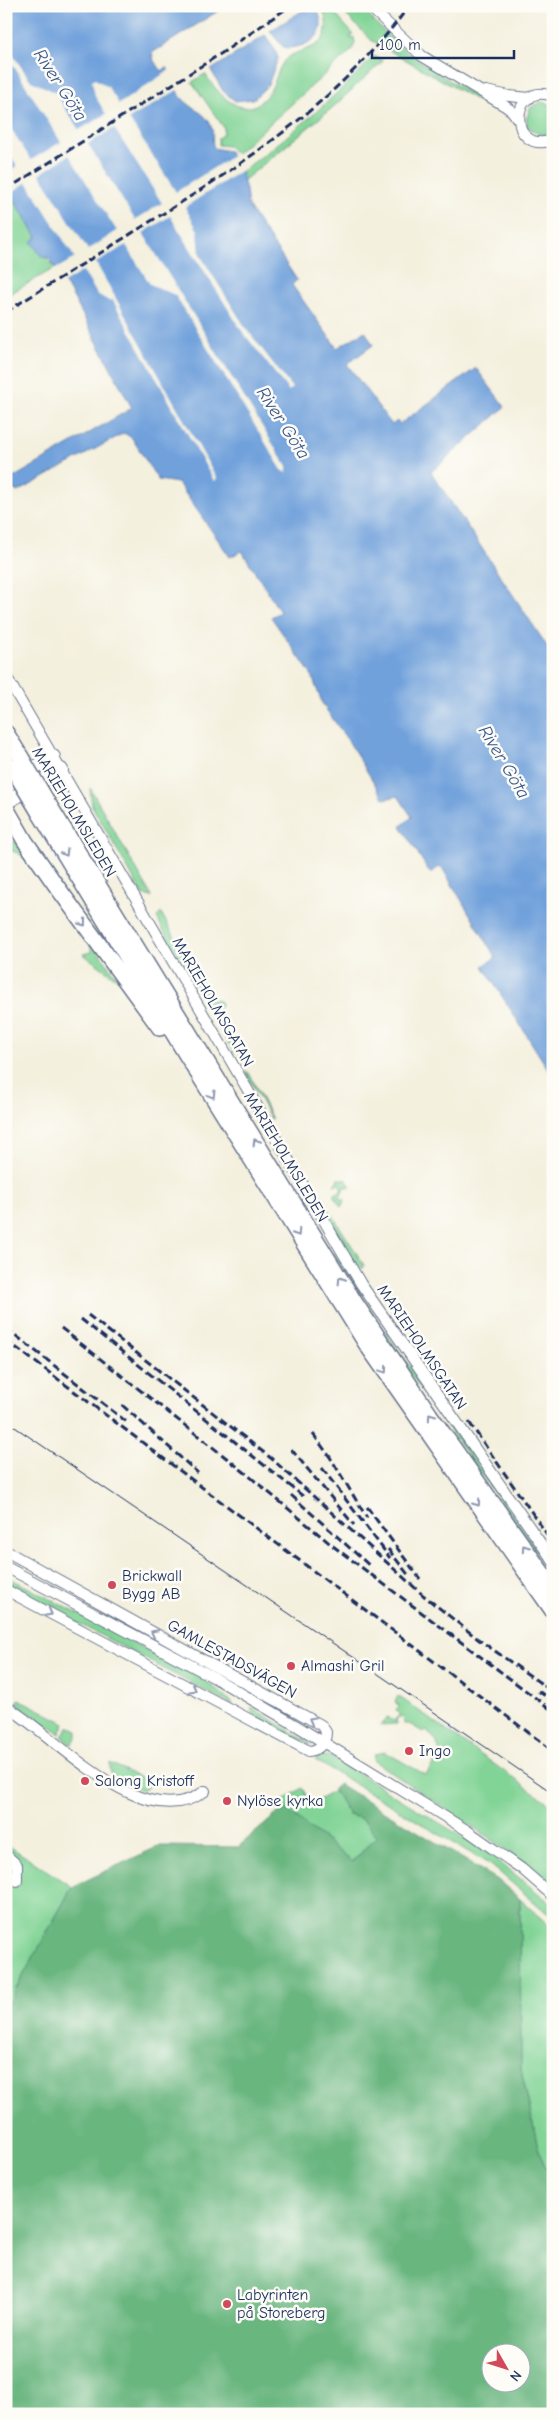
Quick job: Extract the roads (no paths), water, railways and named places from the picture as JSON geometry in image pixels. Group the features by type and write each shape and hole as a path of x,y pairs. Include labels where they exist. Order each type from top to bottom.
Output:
{"highway":[{"name":"MARIEHOLMSLEDEN","path":"6,733 14,761 355,1303 430,1415 553,1588"},
{"path":"6,808 25,841 159,1027 186,1054"},
{"name":"MARIEHOLMSLEDEN","path":"44,809 186,1054 367,1345 553,1610"},
{"path":"6,830 25,841"}],"main road":[{"path":"6,785 54,757"},
{"path":"6,802 61,770"}],"street":[{"path":"369,6 422,56 508,108 519,121 522,130 529,138 540,142 553,140"},
{"path":"475,88 509,96 530,98 542,94 553,96"},
{"path":"519,121 521,108 530,98"},
{"name":"MARIEHOLMSGATAN","path":"6,676 360,1284 418,1370 553,1561"},
{"name":"GAMLESTADSVÄGEN","path":"6,1551 321,1725 326,1732 324,1742"},
{"name":"GAMLESTADSVÄGEN","path":"6,1567 242,1694 324,1742 488,1845 522,1869 553,1896"},
{"path":"6,1590 309,1751 318,1749 324,1742"},
{"path":"242,1694 249,1719"},
{"path":"6,1706 33,1724 99,1776 127,1792 154,1800 170,1802 191,1799 205,1791"},
{"path":"6,1855 17,1865 16,1881"}],"water":[{"name":"River Göta","path":"6,6 226,6 152,53 154,61 162,71 167,67 180,96 207,119 212,129 214,148 229,151 241,172 248,206 297,280 292,285 337,348 365,331 373,345 347,364 392,425 397,421 400,424 476,368 505,407 431,472 553,655 553,1077 483,966 496,958 441,866 430,873 401,826 412,817 398,796 384,799 349,742 323,705 311,674 271,617 280,612 242,551 230,557 178,483 158,480 132,438 124,433 18,492 6,486 6,482 132,408 70,291 49,258 42,257 31,242 37,237 6,187"},
{"path":"310,6 316,8 319,15 321,21 320,32 307,43 286,48 270,31"},
{"path":"265,35 278,58 268,85 254,99 235,101 223,91 211,70"}],"tram line":[{"path":"6,1421 553,1793"}],"railway":[{"path":"6,190 225,51 290,6"},
{"path":"6,312 221,177 289,128 352,72 381,41 409,6"},
{"path":"88,1315 272,1459 423,1595 478,1639 553,1692"},
{"path":"81,1319 304,1497"},
{"path":"6,1328 128,1423"},
{"path":"61,1328 243,1471 333,1546 553,1711"},
{"path":"6,1340 553,1751"},
{"path":"122,1405 198,1473"},
{"path":"469,1422 553,1543"},
{"path":"313,1434 330,1457 367,1518"},
{"path":"291,1449 354,1525"},
{"path":"322,1468 390,1558"},
{"path":"291,1495 371,1567"},
{"path":"367,1507 420,1579"},
{"path":"388,1549 410,1577"},
{"path":"538,1691 553,1701"}],"place":[{"name":"Brickwall Bygg AB","path":"112,1585"},
{"name":"Almashi Gril","path":"291,1666"},
{"name":"Ingo","path":"409,1751"},
{"name":"Salong Kristoff","path":"85,1781"},
{"name":"Nylöse kyrka","path":"227,1801"},
{"name":"Labyrinten på Storeberg","path":"227,2304"}]}
